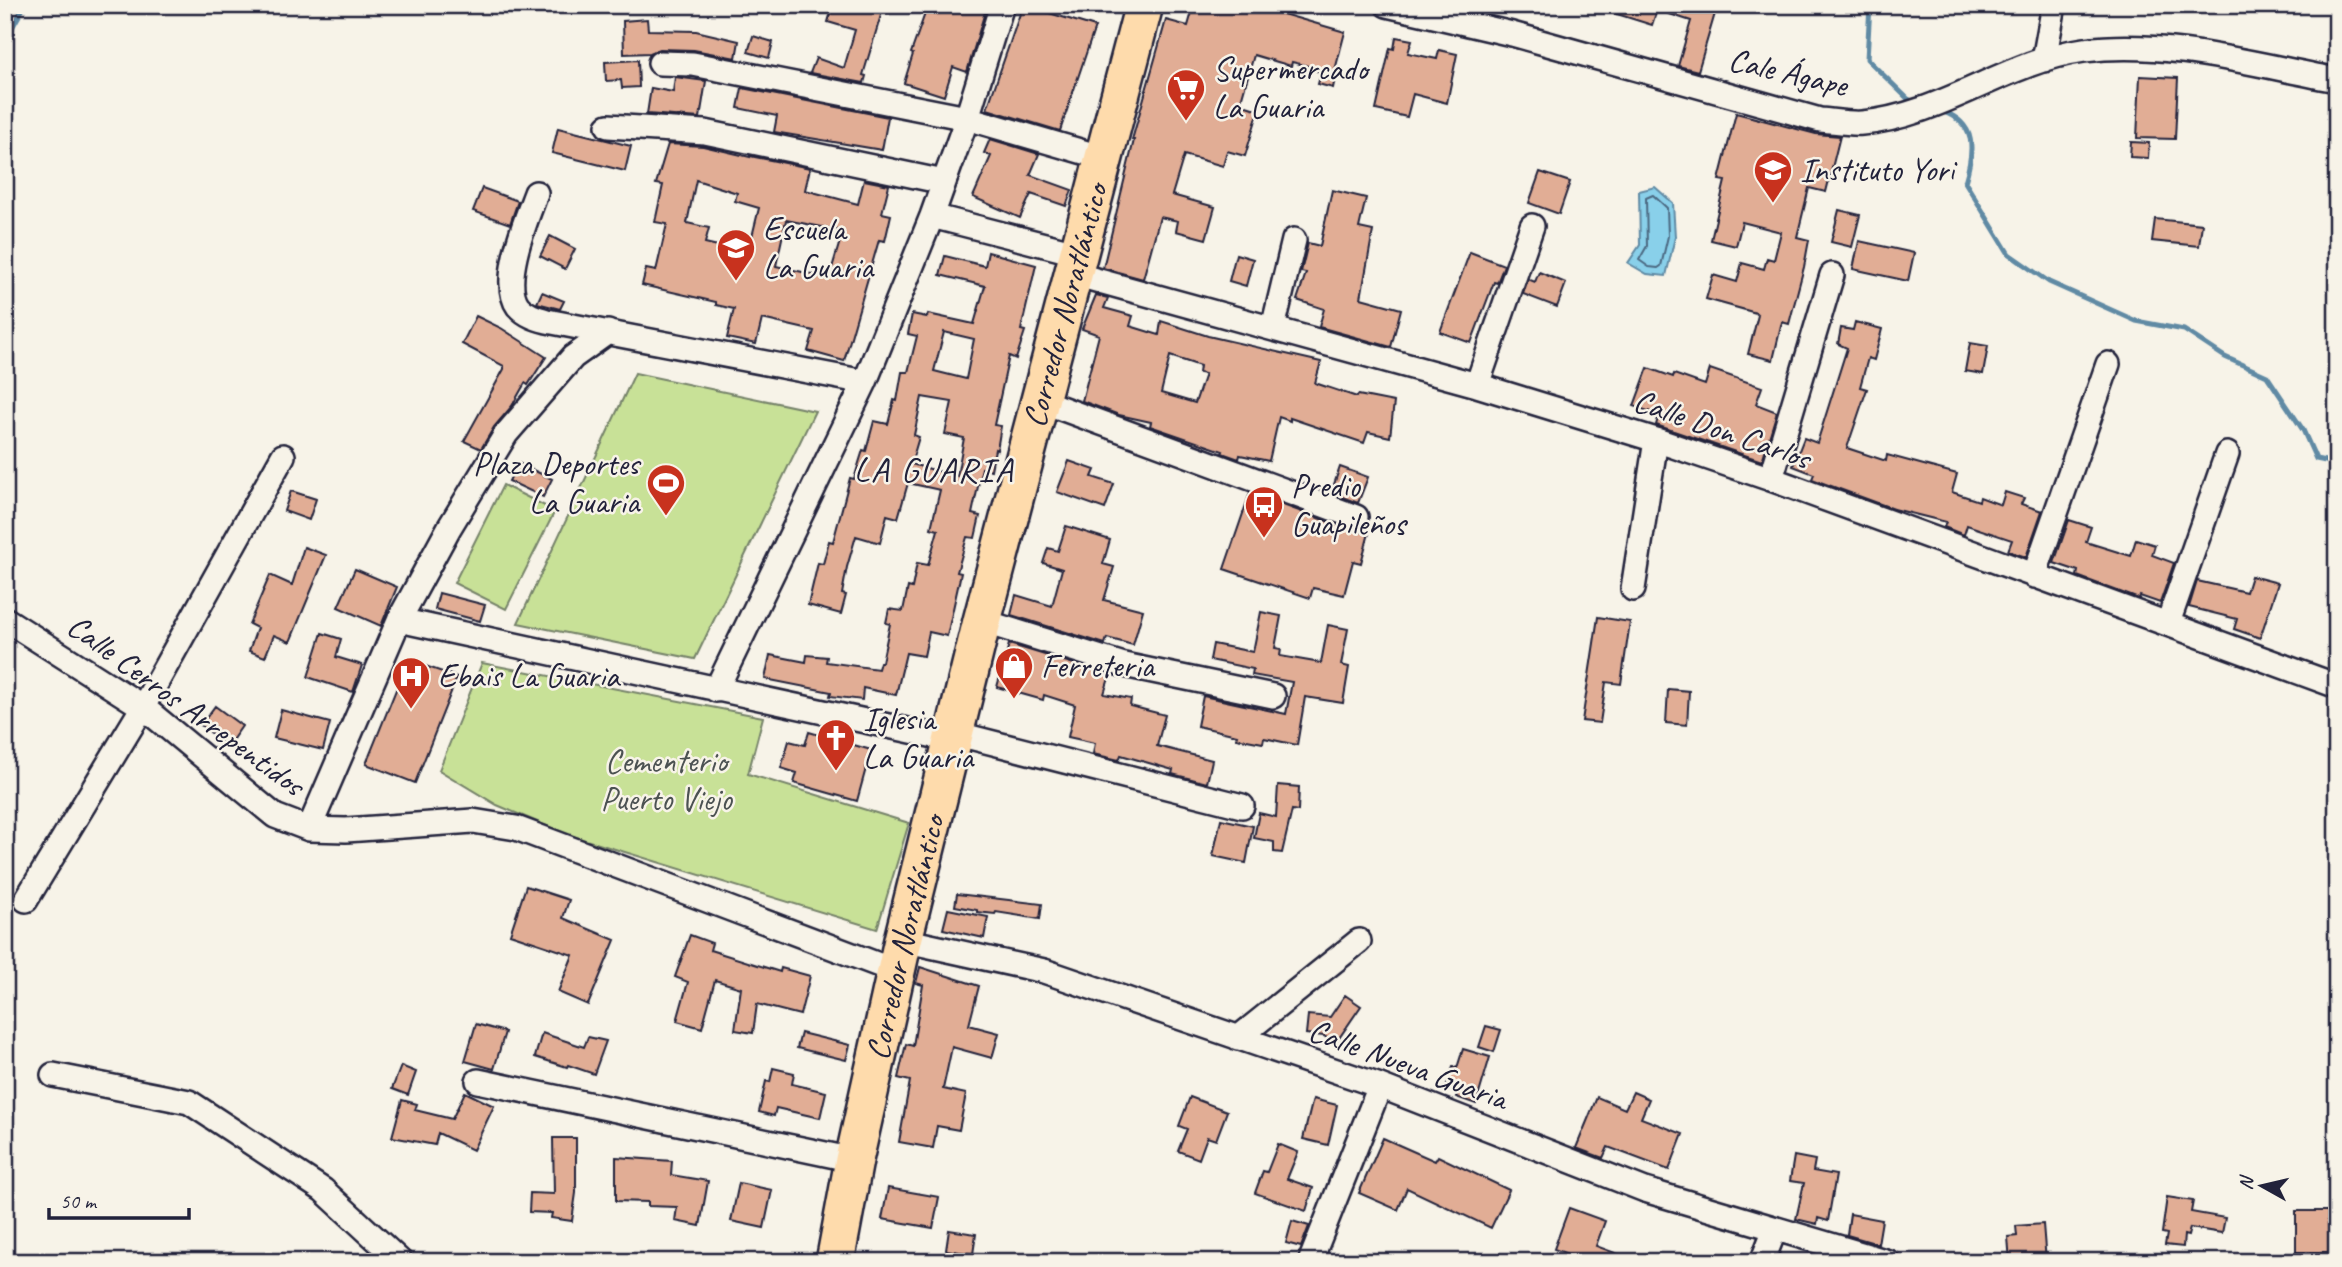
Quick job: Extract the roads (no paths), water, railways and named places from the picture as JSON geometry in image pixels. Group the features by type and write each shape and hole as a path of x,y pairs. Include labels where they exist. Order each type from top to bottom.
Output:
{"highway":[{"name":"Corredor Noratlántico","path":"835,1262 854,1160 899,955 982,621 1077,264 1141,6"}],"street":[{"path":"716,690 865,382 932,216 967,118 1002,5"},
{"name":"Cale Ágape","path":"1387,5 1525,38 1820,120 1861,123 1907,114 2044,60 2083,50 2141,46 2337,80"},
{"path":"2044,60 2054,5"},
{"path":"660,63 693,64 967,118 1104,158"},
{"path":"608,126 705,132 944,182"},
{"path":"536,193 512,272 512,295 519,307 530,316 865,382"},
{"name":"Calle Don Carlos","path":"932,216 1273,328 1477,385 1656,440 1771,479 2337,686"},
{"path":"1477,385 1532,226"},
{"path":"1273,328 1294,240"},
{"path":"1771,479 1832,275"},
{"path":"309,829 399,620 449,528 506,434 573,358 608,332"},
{"path":"2034,576 2108,364"},
{"path":"1039,400 1356,517"},
{"path":"1633,589 1656,440"},
{"path":"2168,623 2227,454"},
{"path":"26,900 143,707 284,456"},
{"path":"399,620 716,690 953,737 1242,806"},
{"path":"982,621 1124,665 1273,696"},
{"name":"Calle Cerros Arrepentidos","path":"7,625 143,707 275,816 309,829 346,830 473,821 516,828 899,955"},
{"path":"1238,1038 1359,941"},
{"name":"Calle Nueva Guaria","path":"899,955 1044,971 1380,1086 1645,1190 1888,1262"},
{"path":"53,1075 189,1102 323,1189 401,1262"},
{"path":"478,1081 854,1160"},
{"path":"1310,1262 1380,1086"},
{"path":"1762,1262 1775,1228"}],"water":[{"path":"1655,187 1673,203 1675,237 1666,276 1647,274 1628,263 1640,245 1639,191"}],"waterway":[{"path":"5,40 25,5"},
{"path":"1870,5 1867,59 1908,99 1915,102"},
{"path":"1941,111 1953,116 1967,131 1971,149 1965,182 2009,254 2049,282 2136,321 2184,330 2225,357 2267,376 2303,430 2316,459 2335,463 2337,459"},
{"path":"2334,351 2337,370"}],"place":[{"name":"Supermercado La Guaria","path":"1186,122"},
{"name":"Instituto Yori","path":"1773,204"},
{"name":"Escuela La Guaria","path":"736,282"},
{"name":"Plaza Deportes La Guaria","path":"666,517"},
{"name":"Predio Guapileños","path":"1264,539"},
{"name":"Ferreteria","path":"1014,700"},
{"name":"Ebais La Guaria","path":"411,710"},
{"name":"Iglesia La Guaria","path":"836,772"}],"district":[{"name":"LA GUARIA","path":"934,469"}],"park label":[{"name":"Cementerio Puerto Viejo","path":"666,780"}]}
